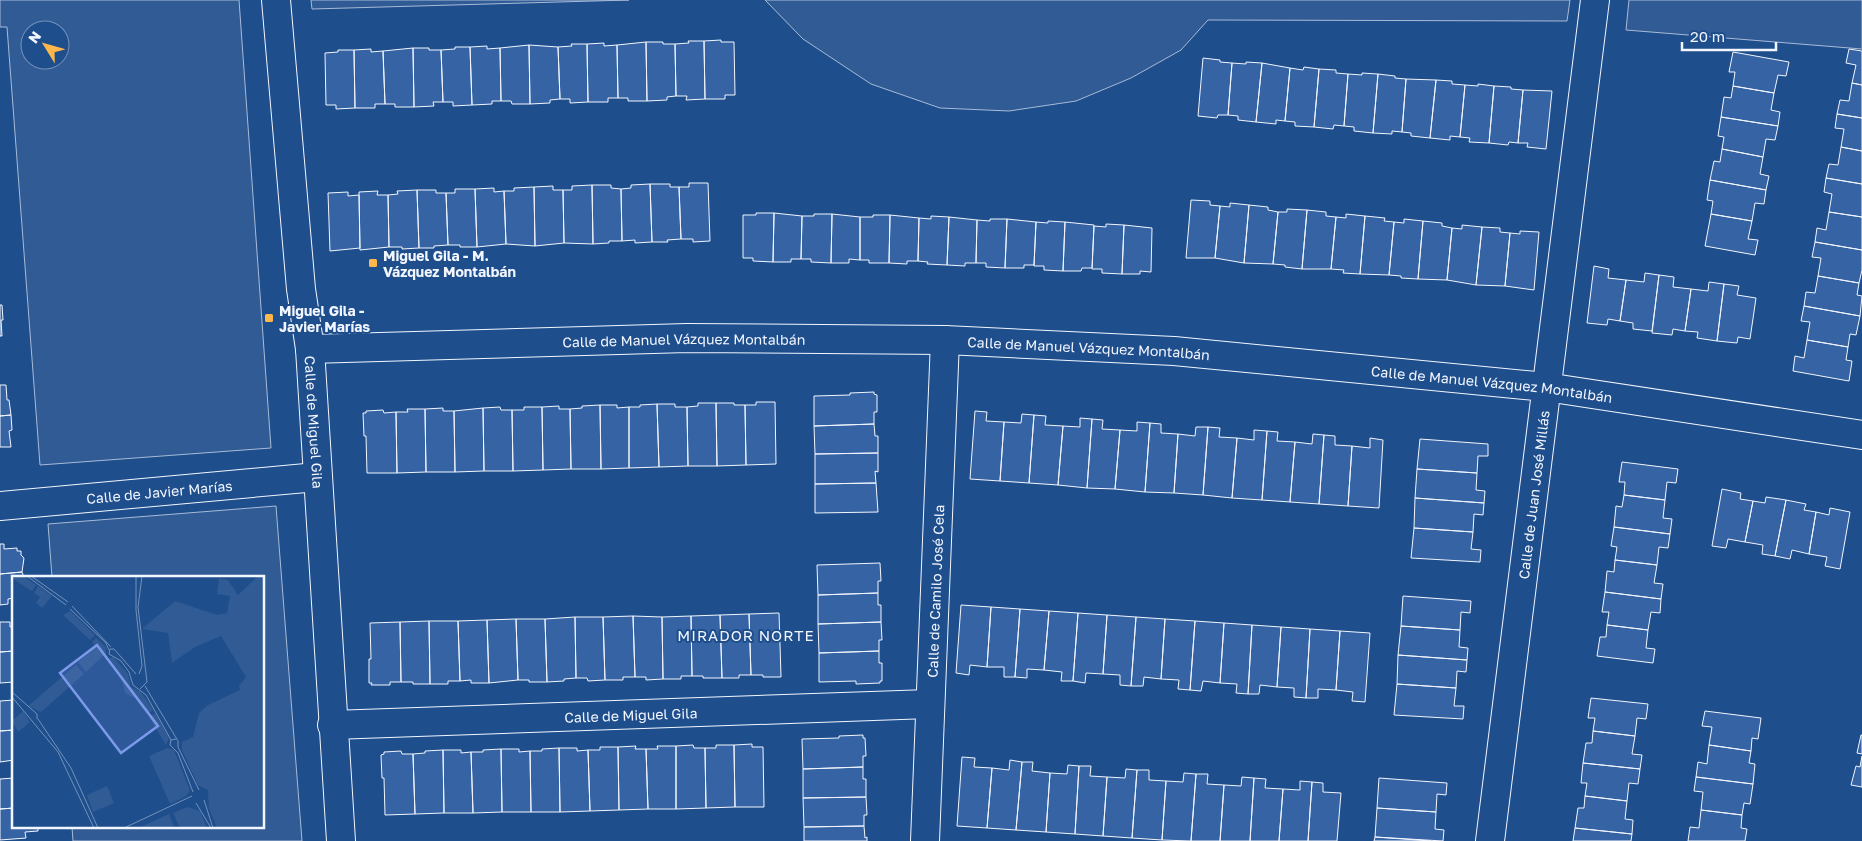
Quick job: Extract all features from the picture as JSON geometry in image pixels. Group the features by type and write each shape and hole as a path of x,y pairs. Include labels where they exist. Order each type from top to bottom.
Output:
{"street":[{"name":"Calle de Miguel Gila","path":"276,0 301,289 310,349 332,725 341,841"},
{"name":"Calle de Juan José Millás","path":"1490,841 1594,0"},
{"name":"Calle de Manuel Vázquez Montalbán","path":"310,349 686,338 945,340 1174,351 1546,388 1862,435"},
{"name":"Calle de Camilo José Cela","path":"924,841 945,340"},
{"name":"Calle de Javier Marías","path":"0,506 318,477"},
{"name":"Calle de Miguel Gila","path":"332,725 929,704"}],"shaded area":[{"path":"0,0 239,0 271,448 40,465 7,27 0,27"},
{"path":"311,0 629,0 312,9"},
{"path":"765,0 1570,0 1567,21 1208,20 1181,50 1131,78 1076,101 1009,111 940,108 871,84 803,39"},
{"path":"1629,0 1862,0 1862,49 1626,30"},
{"path":"276,506 302,841 73,841 72,828 265,828 265,576 52,576 48,524"}],"building":[{"path":"721,40 721,42 734,42 735,95 725,95 725,99 705,99 704,41"},
{"path":"688,41 704,41 705,99 686,100 687,96 676,96 675,44 689,43"},
{"path":"646,42 675,44 676,96 667,97 667,100 647,101"},
{"path":"646,42 647,101 628,101 628,98 618,98 617,45"},
{"path":"604,43 604,46 617,45 618,98 608,98 608,102 588,102 587,44"},
{"path":"571,44 587,44 588,102 570,103 570,99 560,99 558,47 572,46"},
{"path":"529,45 530,104 512,104 511,101 501,101 500,48"},
{"path":"529,45 558,47 560,99 550,100 550,103 530,104"},
{"path":"487,46 487,49 500,48 501,101 492,101 492,104 472,105 470,47"},
{"path":"455,47 470,47 472,105 453,106 453,102 443,102 441,50 455,49"},
{"path":"413,48 414,107 395,107 395,104 385,104 383,51"},
{"path":"413,48 441,50 443,102 433,102 434,106 414,107"},
{"path":"371,49 371,52 383,51 385,104 375,104 375,108 355,108 354,50"},
{"path":"1849,49 1862,51 1862,85 1852,83 1856,65 1846,63"},
{"path":"338,50 354,50 355,108 336,109 336,105 326,105 325,53 338,52"},
{"path":"1733,52 1789,62 1786,76 1778,75 1774,93 1733,86 1735,72 1729,72"},
{"path":"1203,58 1232,63 1228,115 1218,115 1217,118 1198,116"},
{"path":"1246,62 1262,63 1256,122 1238,120 1238,116 1228,115 1232,63 1246,64"},
{"path":"1262,63 1290,68 1285,121 1276,120 1276,124 1256,122"},
{"path":"1304,67 1319,69 1314,127 1295,126 1295,122 1285,121 1290,68 1303,70"},
{"path":"1319,69 1336,70 1336,73 1348,74 1344,126 1334,125 1333,129 1314,127"},
{"path":"1362,73 1378,74 1373,133 1354,131 1354,127 1344,126 1348,74 1362,75"},
{"path":"1378,74 1406,79 1402,132 1392,131 1392,134 1373,133"},
{"path":"1406,79 1436,80 1430,138 1411,136 1411,133 1402,132"},
{"path":"1436,80 1452,81 1452,84 1465,85 1460,137 1450,136 1450,140 1430,138"},
{"path":"1852,83 1862,85 1862,118 1837,114 1840,100 1849,101"},
{"path":"1478,84 1494,86 1489,143 1469,142 1470,138 1460,137 1465,85 1478,86"},
{"path":"1494,86 1523,90 1518,143 1509,142 1508,145 1489,143"},
{"path":"1733,86 1774,93 1771,110 1780,112 1778,126 1721,117 1724,97 1731,98"},
{"path":"1523,90 1552,91 1546,149 1527,147 1528,143 1518,143"},
{"path":"1837,114 1862,118 1862,151 1841,147 1844,129 1835,128"},
{"path":"1721,117 1778,126 1775,140 1766,139 1763,157 1722,149 1724,137 1718,136"},
{"path":"1841,147 1862,151 1862,184 1826,178 1829,164 1838,165"},
{"path":"1722,149 1763,157 1760,174 1769,176 1766,190 1710,180 1714,161 1720,162"},
{"path":"1826,178 1862,184 1862,217 1829,212 1832,194 1824,192"},
{"path":"1710,180 1766,190 1764,204 1755,203 1752,221 1711,214 1713,201 1707,200"},
{"path":"689,183 708,183 710,241 693,242 693,239 681,239 679,187 689,187"},
{"path":"650,184 652,242 635,243 635,240 622,241 621,189 631,188 631,185"},
{"path":"650,184 670,184 670,187 679,187 681,239 667,240 668,242 652,242"},
{"path":"592,185 593,244 564,243 563,190 572,190 572,186"},
{"path":"592,185 611,185 611,188 621,189 622,241 593,244"},
{"path":"553,186 553,190 563,190 564,243 535,246 534,187"},
{"path":"534,187 535,246 506,244 504,191 514,191 514,188"},
{"path":"494,188 494,192 504,191 506,244 477,247 475,189"},
{"path":"455,189 475,189 477,247 448,245 446,193 455,193"},
{"path":"417,190 436,190 436,193 446,193 448,245 434,246 434,248 419,248"},
{"path":"417,190 419,248 402,249 402,247 389,247 388,195 398,194 397,191"},
{"path":"378,191 377,195 388,195 389,247 360,250 359,192"},
{"path":"348,192 348,196 359,195 360,248 330,251 328,193"},
{"path":"1191,200 1210,201 1210,205 1220,206 1215,258 1186,258"},
{"path":"1230,203 1249,205 1244,263 1215,258 1220,206 1230,207"},
{"path":"1249,205 1268,207 1268,210 1278,212 1273,264 1244,263"},
{"path":"1287,209 1307,210 1302,269 1273,264 1278,212 1287,212"},
{"path":"1307,210 1326,212 1326,216 1336,217 1331,269 1302,269"},
{"path":"1829,212 1862,217 1862,250 1815,242 1817,228 1826,230"},
{"path":"756,213 774,213 773,262 753,261 753,258 743,258 743,215 756,215"},
{"path":"774,213 802,216 801,259 791,259 791,262 773,262"},
{"path":"814,214 832,214 831,263 811,262 811,259 801,259 802,216 814,216"},
{"path":"832,214 860,217 860,260 849,259 849,263 831,263"},
{"path":"1346,214 1365,216 1360,274 1343,273 1344,270 1331,269 1336,217 1346,218"},
{"path":"1711,214 1752,221 1748,239 1758,240 1755,255 1705,246"},
{"path":"873,215 890,215 889,263 869,263 869,260 860,260 860,217 873,217"},
{"path":"890,215 919,218 918,261 907,261 907,264 889,263"},
{"path":"931,216 949,217 947,265 927,264 928,262 918,261 919,218 931,219"},
{"path":"1365,216 1385,218 1384,221 1394,222 1389,275 1360,274"},
{"path":"949,217 977,220 976,263 965,263 965,266 947,265"},
{"path":"990,219 1007,219 1005,268 986,267 986,263 976,263 977,220 990,221"},
{"path":"1007,219 1036,222 1034,265 1024,265 1024,268 1005,268"},
{"path":"1404,219 1423,221 1418,279 1389,275 1394,222 1404,223"},
{"path":"1048,221 1065,222 1063,271 1044,270 1044,266 1034,266 1036,222 1048,223"},
{"path":"1423,221 1442,223 1442,226 1452,228 1447,280 1418,279"},
{"path":"1065,222 1094,225 1092,268 1082,268 1081,271 1063,271"},
{"path":"1106,224 1124,225 1122,274 1102,273 1102,269 1092,269 1094,226 1106,227"},
{"path":"1124,225 1152,228 1151,272 1140,271 1140,274 1122,274"},
{"path":"1462,225 1482,227 1476,285 1447,280 1452,228 1462,229"},
{"path":"1482,227 1500,228 1500,232 1510,233 1505,286 1476,285"},
{"path":"1520,231 1539,232 1534,290 1505,286 1510,233 1520,234"},
{"path":"1815,242 1862,250 1862,270 1859,283 1818,276 1821,258 1812,257"},
{"path":"1594,266 1609,269 1608,278 1626,280 1620,321 1608,319 1607,325 1587,323"},
{"path":"1645,273 1659,275 1652,331 1633,329 1633,323 1620,321 1626,280 1644,282"},
{"path":"1659,275 1674,277 1673,287 1691,289 1685,331 1673,329 1672,335 1652,333"},
{"path":"1818,276 1859,283 1857,295 1862,296 1860,316 1804,306 1806,292 1815,293"},
{"path":"1709,282 1724,284 1717,341 1697,338 1698,332 1685,331 1691,289 1708,291"},
{"path":"1724,284 1739,286 1737,295 1756,298 1750,339 1738,337 1737,343 1717,341"},
{"path":"0,305 2,305 3,320 1,320 2,336 0,336"},
{"path":"1804,306 1860,316 1856,335 1850,334 1848,347 1807,340 1810,322 1801,321"},
{"path":"1807,340 1848,347 1846,360 1852,361 1849,381 1793,371 1795,356 1804,358"},
{"path":"0,385 6,385 11,415 0,416"},
{"path":"874,392 877,395 877,412 874,412 874,424 814,426 814,396"},
{"path":"756,402 775,402 776,464 746,465 745,405 756,405"},
{"path":"698,403 716,403 717,466 688,466 687,407 698,406"},
{"path":"716,403 745,405 746,465 717,466"},
{"path":"657,404 675,404 675,407 687,407 688,466 659,467"},
{"path":"657,404 659,467 629,468 629,407"},
{"path":"600,405 617,405 617,408 629,407 629,468 601,469"},
{"path":"600,405 601,469 571,469 570,409"},
{"path":"559,406 559,409 570,409 571,469 543,470 542,407"},
{"path":"500,407 501,410 512,410 513,471 484,471 483,408"},
{"path":"524,407 542,407 543,470 513,471 512,410 524,410"},
{"path":"443,408 443,411 454,411 455,472 426,472 425,409"},
{"path":"483,408 484,471 455,472 454,411"},
{"path":"407,409 425,409 426,472 397,473 396,412 408,412"},
{"path":"383,410 384,413 396,412 397,473 367,473 363,413 366,413 366,411"},
{"path":"975,411 987,412 986,421 1004,422 1000,481 970,479"},
{"path":"1022,414 1034,415 1029,483 1000,481 1004,422 1021,423"},
{"path":"11,415 12,430 9,431 11,447 0,447 0,416"},
{"path":"1034,415 1046,416 1045,425 1063,426 1058,485 1029,483"},
{"path":"1080,418 1092,419 1087,488 1058,485 1063,426 1080,427"},
{"path":"1092,419 1103,420 1102,429 1120,430 1115,489 1087,488"},
{"path":"1137,422 1150,423 1145,492 1115,489 1120,430 1137,431"},
{"path":"1150,423 1161,424 1161,433 1178,434 1174,493 1145,492"},
{"path":"874,424 875,436 878,436 878,453 815,454 814,426"},
{"path":"1196,427 1208,427 1203,495 1174,493 1178,434 1195,436"},
{"path":"1208,427 1220,428 1219,437 1237,438 1232,498 1203,495"},
{"path":"1254,430 1267,431 1262,500 1232,498 1237,438 1254,440"},
{"path":"1267,431 1278,432 1277,441 1295,442 1290,502 1262,500"},
{"path":"1313,434 1324,435 1319,504 1290,502 1295,442 1312,444"},
{"path":"1324,435 1335,436 1335,445 1352,446 1348,506 1319,504"},
{"path":"1370,438 1383,440 1379,508 1348,506 1352,446 1370,448"},
{"path":"1420,439 1488,444 1488,456 1478,456 1477,473 1417,469"},
{"path":"878,453 878,472 875,471 876,483 815,484 815,454"},
{"path":"1622,462 1678,469 1676,483 1667,482 1665,500 1624,495 1625,482 1619,482"},
{"path":"1417,469 1477,473 1476,490 1485,491 1484,503 1415,498"},
{"path":"876,483 878,512 815,513 815,484"},
{"path":"1722,489 1741,493 1740,499 1753,501 1745,542 1728,539 1726,548 1712,546"},
{"path":"1624,495 1665,500 1663,518 1672,519 1670,534 1614,527 1616,506 1622,507"},
{"path":"1766,497 1786,500 1775,556 1762,554 1763,545 1745,542 1753,501 1765,503"},
{"path":"1415,498 1484,503 1483,515 1474,514 1473,532 1414,528"},
{"path":"1786,500 1806,504 1804,510 1816,512 1809,554 1792,550 1790,559 1775,556"},
{"path":"1830,508 1850,512 1840,569 1825,566 1827,557 1809,554 1816,512 1829,515"},
{"path":"1614,527 1670,534 1668,548 1659,547 1657,565 1615,560 1617,547 1611,546"},
{"path":"1414,528 1473,532 1471,549 1481,550 1480,562 1411,558"},
{"path":"0,544 4,544 4,549 17,548 17,551 21,551 21,555 24,558 22,572 0,574"},
{"path":"1615,560 1657,565 1654,583 1663,584 1661,599 1605,592 1607,571 1614,572"},
{"path":"880,563 881,581 878,581 878,593 818,595 817,565"},
{"path":"22,572 24,576 12,576 12,598 8,599 8,604 0,605 0,574"},
{"path":"1605,592 1661,599 1660,613 1651,612 1648,630 1607,625 1609,612 1602,612"},
{"path":"878,593 878,605 881,605 881,622 818,624 818,595"},
{"path":"1403,596 1471,601 1470,613 1461,612 1460,630 1401,626"},
{"path":"961,605 991,607 987,667 970,665 969,675 956,673"},
{"path":"991,607 1020,609 1015,677 1004,677 1004,667 987,667"},
{"path":"1020,609 1049,611 1044,670 1027,669 1027,678 1015,677"},
{"path":"1049,611 1078,613 1073,681 1061,681 1062,672 1044,670"},
{"path":"779,613 781,677 751,675 749,614"},
{"path":"1078,613 1107,615 1103,674 1086,673 1085,683 1073,681"},
{"path":"749,614 751,675 739,675 739,678 722,678 720,615"},
{"path":"720,615 722,678 692,676 691,616"},
{"path":"1107,615 1136,617 1131,686 1120,685 1120,675 1103,674"},
{"path":"633,616 662,617 663,679 646,680 646,677 635,677"},
{"path":"633,616 635,677 623,677 623,680 605,680 603,617"},
{"path":"691,616 692,676 681,676 681,679 663,679 662,617"},
{"path":"575,617 603,617 605,680 588,681 587,678 576,678"},
{"path":"575,617 576,678 547,682 545,619"},
{"path":"1136,617 1165,619 1161,679 1144,677 1143,686 1131,686"},
{"path":"516,619 545,619 547,682 518,680"},
{"path":"516,619 518,680 489,683 487,620"},
{"path":"1165,619 1195,621 1190,690 1178,689 1179,680 1161,679"},
{"path":"487,620 489,683 471,683 471,680 460,681 458,621"},
{"path":"429,621 458,621 460,681 448,681 448,684 430,684"},
{"path":"429,621 430,684 401,682 400,622"},
{"path":"1195,621 1224,623 1220,683 1203,681 1201,691 1190,690"},
{"path":"0,622 10,622 10,627 12,626 12,651 0,652"},
{"path":"400,622 401,682 390,682 390,685 371,685 372,683 369,683 369,659 371,659 370,623"},
{"path":"881,622 882,640 879,640 879,651 819,653 818,624"},
{"path":"1224,623 1252,625 1248,694 1236,693 1237,684 1220,683"},
{"path":"1252,625 1281,627 1277,687 1260,685 1259,694 1248,694"},
{"path":"1607,625 1648,630 1646,648 1655,649 1653,663 1597,656 1600,637 1606,637"},
{"path":"1401,626 1460,630 1459,647 1468,648 1467,660 1398,655"},
{"path":"1281,627 1310,629 1306,698 1294,697 1294,688 1277,687"},
{"path":"1310,629 1340,631 1336,690 1318,689 1318,698 1306,698"},
{"path":"1340,631 1370,633 1365,702 1352,701 1353,692 1336,690"},
{"path":"12,651 12,682 0,683 0,652"},
{"path":"879,651 879,663 882,663 882,681 880,683 856,684 856,681 819,682 819,653"},
{"path":"1398,655 1467,660 1466,672 1457,671 1456,688 1397,684"},
{"path":"1397,684 1456,688 1454,706 1464,706 1463,719 1394,715"},
{"path":"1591,698 1648,704 1646,719 1637,718 1635,736 1593,731 1595,718 1588,718"},
{"path":"12,700 12,730 0,731 0,701"},
{"path":"1705,711 1761,718 1758,739 1752,738 1751,751 1709,745 1712,727 1702,726"},
{"path":"12,730 12,760 0,762 0,731"},
{"path":"1593,731 1635,736 1632,754 1642,755 1640,769 1583,763 1586,743 1592,743"},
{"path":"863,735 863,738 865,738 866,756 863,756 863,767 803,769 802,739"},
{"path":"1862,735 1862,754 1857,753"},
{"path":"752,744 752,747 763,747 764,807 735,807 734,745"},
{"path":"693,745 694,748 705,748 706,808 676,809 676,746"},
{"path":"716,745 734,745 735,807 706,808 705,748 716,748"},
{"path":"1709,745 1751,751 1749,763 1755,764 1753,784 1696,777 1698,762 1707,764"},
{"path":"636,746 635,749 646,749 648,809 619,810 618,747"},
{"path":"657,746 676,746 676,809 648,809 646,749 658,749"},
{"path":"600,747 618,747 619,810 590,811 588,750 600,750"},
{"path":"559,748 577,748 577,751 588,750 590,811 560,812"},
{"path":"559,748 560,812 531,812 530,751"},
{"path":"501,749 519,749 519,752 530,751 531,812 502,812"},
{"path":"501,749 502,812 473,813 471,752"},
{"path":"443,750 461,750 461,753 471,752 473,813 444,813"},
{"path":"443,750 444,813 415,814 413,754"},
{"path":"401,751 402,754 413,754 415,814 385,815 381,755 384,752"},
{"path":"1862,756 1862,787 1851,785 1856,766 1860,767"},
{"path":"962,757 975,758 974,767 992,768 987,828 957,826"},
{"path":"1010,760 1022,762 1016,830 987,828 992,768 1009,770"},
{"path":"1022,762 1033,762 1032,771 1050,773 1046,832 1016,830"},
{"path":"1583,763 1640,769 1638,784 1629,783 1627,801 1585,796 1587,783 1581,783"},
{"path":"1068,765 1079,766 1075,834 1046,832 1050,773 1067,774"},
{"path":"1079,766 1091,766 1090,776 1107,777 1103,836 1075,834"},
{"path":"863,767 863,779 866,779 866,797 803,798 803,769"},
{"path":"1126,769 1137,770 1132,838 1103,836 1107,777 1125,778"},
{"path":"1137,770 1149,770 1149,780 1166,781 1162,840 1132,838"},
{"path":"1184,773 1196,774 1191,841 1162,840 1166,781 1183,782"},
{"path":"1196,774 1208,774 1207,784 1224,785 1220,841 1191,841"},
{"path":"1242,777 1254,778 1250,841 1220,841 1224,785 1241,786"},
{"path":"1696,777 1753,784 1750,804 1744,803 1742,815 1701,810 1703,792 1694,791"},
{"path":"12,778 12,808 0,809 0,779"},
{"path":"1254,778 1266,779 1265,788 1283,789 1279,841 1250,841"},
{"path":"1379,778 1447,783 1446,795 1437,794 1436,812 1377,808"},
{"path":"1300,781 1312,782 1308,841 1279,841 1283,789 1300,790"},
{"path":"1312,782 1323,783 1323,792 1341,793 1337,841 1308,841"},
{"path":"1585,796 1627,801 1625,819 1633,820 1632,834 1575,828 1578,808 1584,808"},
{"path":"866,797 867,815 864,815 864,826 804,827 803,798"},
{"path":"12,808 12,828 38,828 38,831 25,832 26,838 0,840 0,809"},
{"path":"1377,808 1436,812 1435,829 1444,830 1443,841 1375,837"},
{"path":"1701,810 1742,815 1741,828 1747,829 1745,841 1688,841 1690,827 1699,828"},
{"path":"864,826 867,841 804,841 804,827"},
{"path":"1575,828 1632,834 1631,841 1573,841"},
{"path":"1375,837 1431,841 1374,841"}],"place":[{"name":"Miguel Gila - M. Vázquez Montalbán","path":"373,263"},
{"name":"Miguel Gila - Javier Marías","path":"269,318"}],"district":[{"name":"MIRADOR NORTE","path":"746,635"}]}
